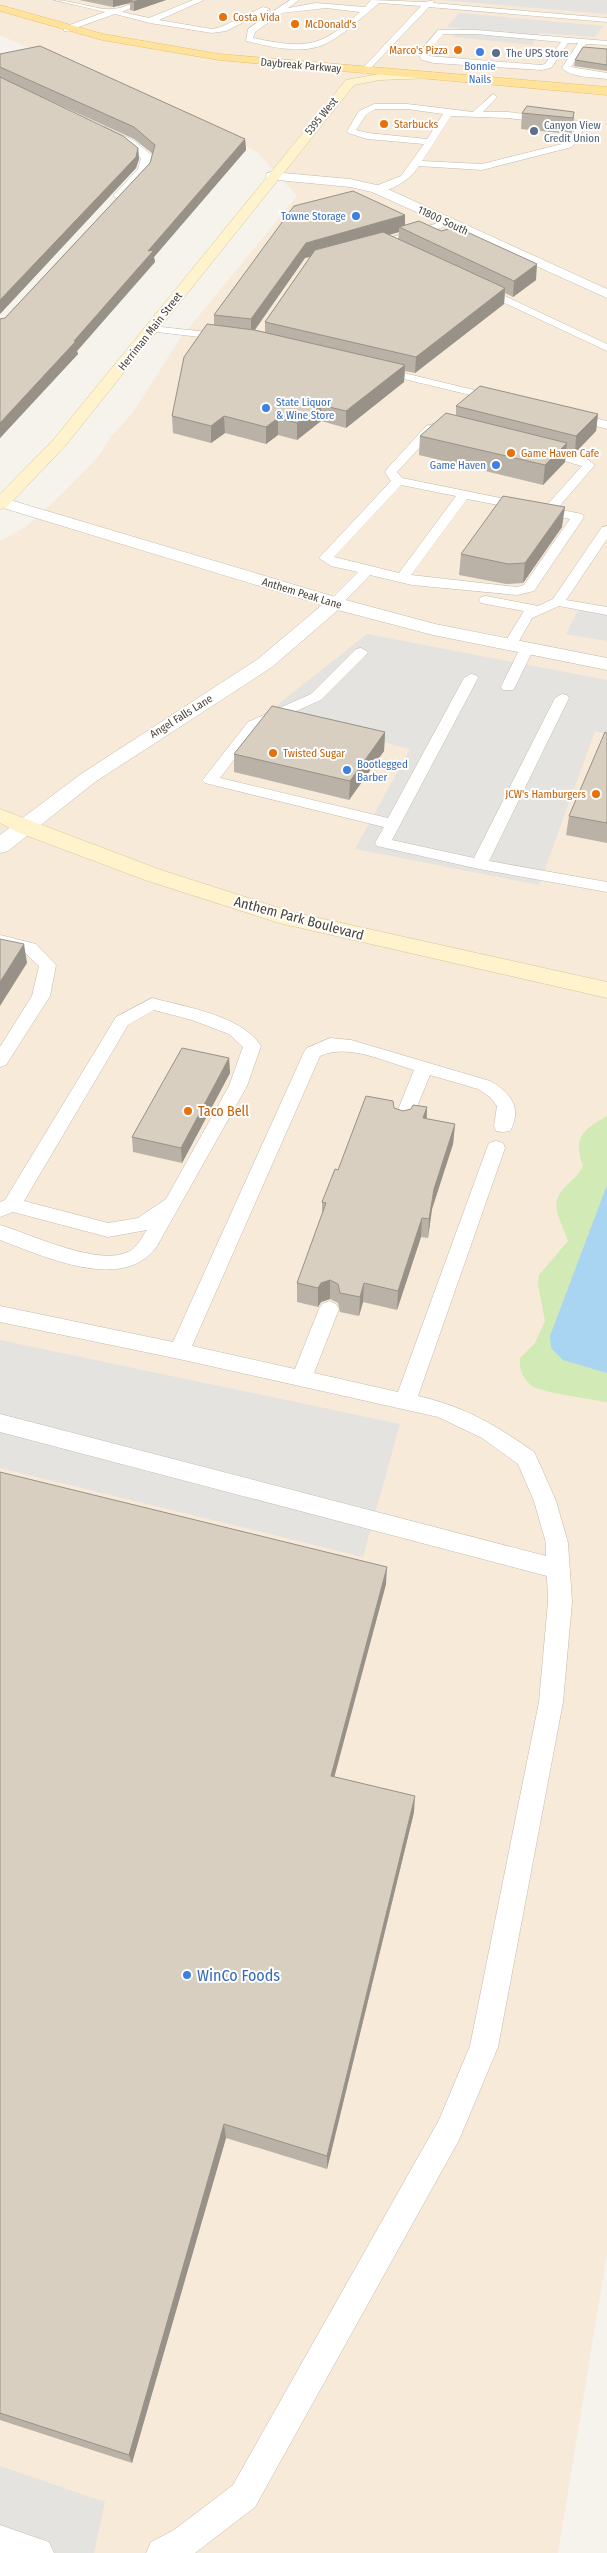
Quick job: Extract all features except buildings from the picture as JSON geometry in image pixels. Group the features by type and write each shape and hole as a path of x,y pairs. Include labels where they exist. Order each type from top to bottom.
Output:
{"main road":[{"name":"Daybreak Parkway","path":"0,8 67,29 160,48 219,57 607,91"},
{"path":"95,48 124,53"},
{"name":"Daybreak Parkway","path":"177,62 284,75"},
{"path":"217,68 240,66 337,74 365,71"},
{"name":"Daybreak Parkway","path":"331,80 421,89"},
{"path":"475,95 498,98"}],"street":[{"path":"350,82 379,77 400,79 430,76"},
{"name":"5395 West","path":"293,150 350,82"},
{"path":"95,126 129,143 148,157 144,170 112,205"},
{"name":"Herriman Main Street","path":"1,503 60,442 293,150"},
{"name":"11800 South","path":"272,176 350,183 376,189 607,294"},
{"name":"Anthem Peak Lane","path":"1,503 335,603 433,629 607,664"},
{"name":"Angel Falls Lane","path":"0,846 104,767 265,663 335,603"},
{"name":"Anthem Park Boulevard","path":"0,815 25,827 153,875 287,918 607,990"}],"lane":[{"path":"58,0 212,31 223,29 262,12 270,6"},
{"path":"67,29 144,0"},
{"path":"150,20 200,0"},
{"path":"367,10 351,8 346,4 322,2 296,3 251,31 249,39 294,46 320,44 328,41 367,10 376,0 429,2 607,20"},
{"path":"365,71 429,2"},
{"path":"566,40 548,66 541,68 530,69 434,60 425,58 422,54 441,32 468,31 607,43"},
{"path":"584,41 566,68 570,71 607,76"},
{"path":"475,115 498,98"},
{"path":"416,164 482,167 569,145 578,135 580,124 507,115 490,116 448,113 391,106 374,107 365,112 351,131 367,136 430,142"},
{"path":"376,189 404,178 416,164 448,113"},
{"path":"355,249 448,223"},
{"path":"383,241 400,250"},
{"path":"470,283 607,348"},
{"path":"152,329 238,339"},
{"path":"365,367 513,402"},
{"path":"560,414 607,425"},
{"path":"398,481 326,558 336,563 402,578 517,591 529,588 578,518 398,481 390,472 430,429 443,426 452,428"},
{"path":"526,446 580,460 589,465 548,511"},
{"path":"402,578 464,494"},
{"path":"508,687 527,615 558,602 607,530"},
{"path":"335,603 367,570"},
{"path":"402,578 447,594 540,610"},
{"path":"558,602 607,611"},
{"path":"361,652 316,696 253,725 210,780 394,824"},
{"path":"471,678 383,843 478,864 607,887"},
{"path":"478,864 562,698"},
{"path":"0,940 30,948 48,964 41,996 0,1061"},
{"path":"0,1232 79,1260 121,1263 140,1255 173,1204 238,1086 252,1046 235,1030 198,1016 152,1004 122,1020 6,1208 108,1230 144,1224 173,1204"},
{"path":"180,1351 313,1052 330,1044 351,1046 484,1085 497,1092 505,1102 508,1112 502,1126"},
{"path":"402,1122 424,1067"},
{"path":"406,1400 496,1148"},
{"path":"302,1378 329,1309"},
{"path":"0,1314 406,1400 442,1410 490,1432 526,1458 545,1501 558,1543 560,1602 551,1702 484,2047 449,2130 244,2496 185,2541 162,2553"},
{"path":"0,1423 558,1568"},
{"path":"0,2541 38,2553"}],"shaded area":[{"path":"0,0 607,0 607,2253 558,2553 0,2553 0,541 27,526 98,457 110,438 134,411 179,340 297,196 257,152 0,35"},
{"path":"441,0 607,0 607,14"},
{"path":"459,13 603,26 595,37 540,33 532,45 452,37 460,28 447,27"},
{"path":"580,606 607,611 607,641 566,634"},
{"path":"367,634 607,680 607,734 595,731 539,885 355,849 410,749 268,712"},
{"path":"0,1340 400,1424 363,1557 0,1468"},
{"path":"0,2466 105,2502 94,2553 0,2553"}],"green space":[{"path":"607,1116 607,1402 605,1402 555,1393 532,1386 521,1370 520,1358 535,1343 545,1321 538,1284 539,1275 568,1241 556,1207 557,1200 565,1187 583,1166 579,1148 582,1136 591,1126"}],"water":[{"path":"607,1185 607,1373 563,1360 551,1348 550,1336"}],"place":[{"name":"Costa Vida","path":"223,17"},
{"name":"McDonald's","path":"295,24"},
{"name":"Marco's Pizza","path":"458,50"},
{"name":"Bonnie Nails","path":"480,52"},
{"name":"The UPS Store","path":"496,53"},
{"name":"Starbucks","path":"384,124"},
{"name":"Canyon View Credit Union","path":"534,131"},
{"name":"Towne Storage","path":"356,216"},
{"name":"State Liquor & Wine Store","path":"266,408"},
{"name":"Game Haven Cafe","path":"511,453"},
{"name":"Game Haven","path":"496,465"},
{"name":"Twisted Sugar","path":"273,753"},
{"name":"Bootlegged Barber","path":"347,770"},
{"name":"JCW's Hamburgers","path":"596,794"},
{"name":"Taco Bell","path":"188,1111"},
{"name":"WinCo Foods","path":"187,1975"}]}
